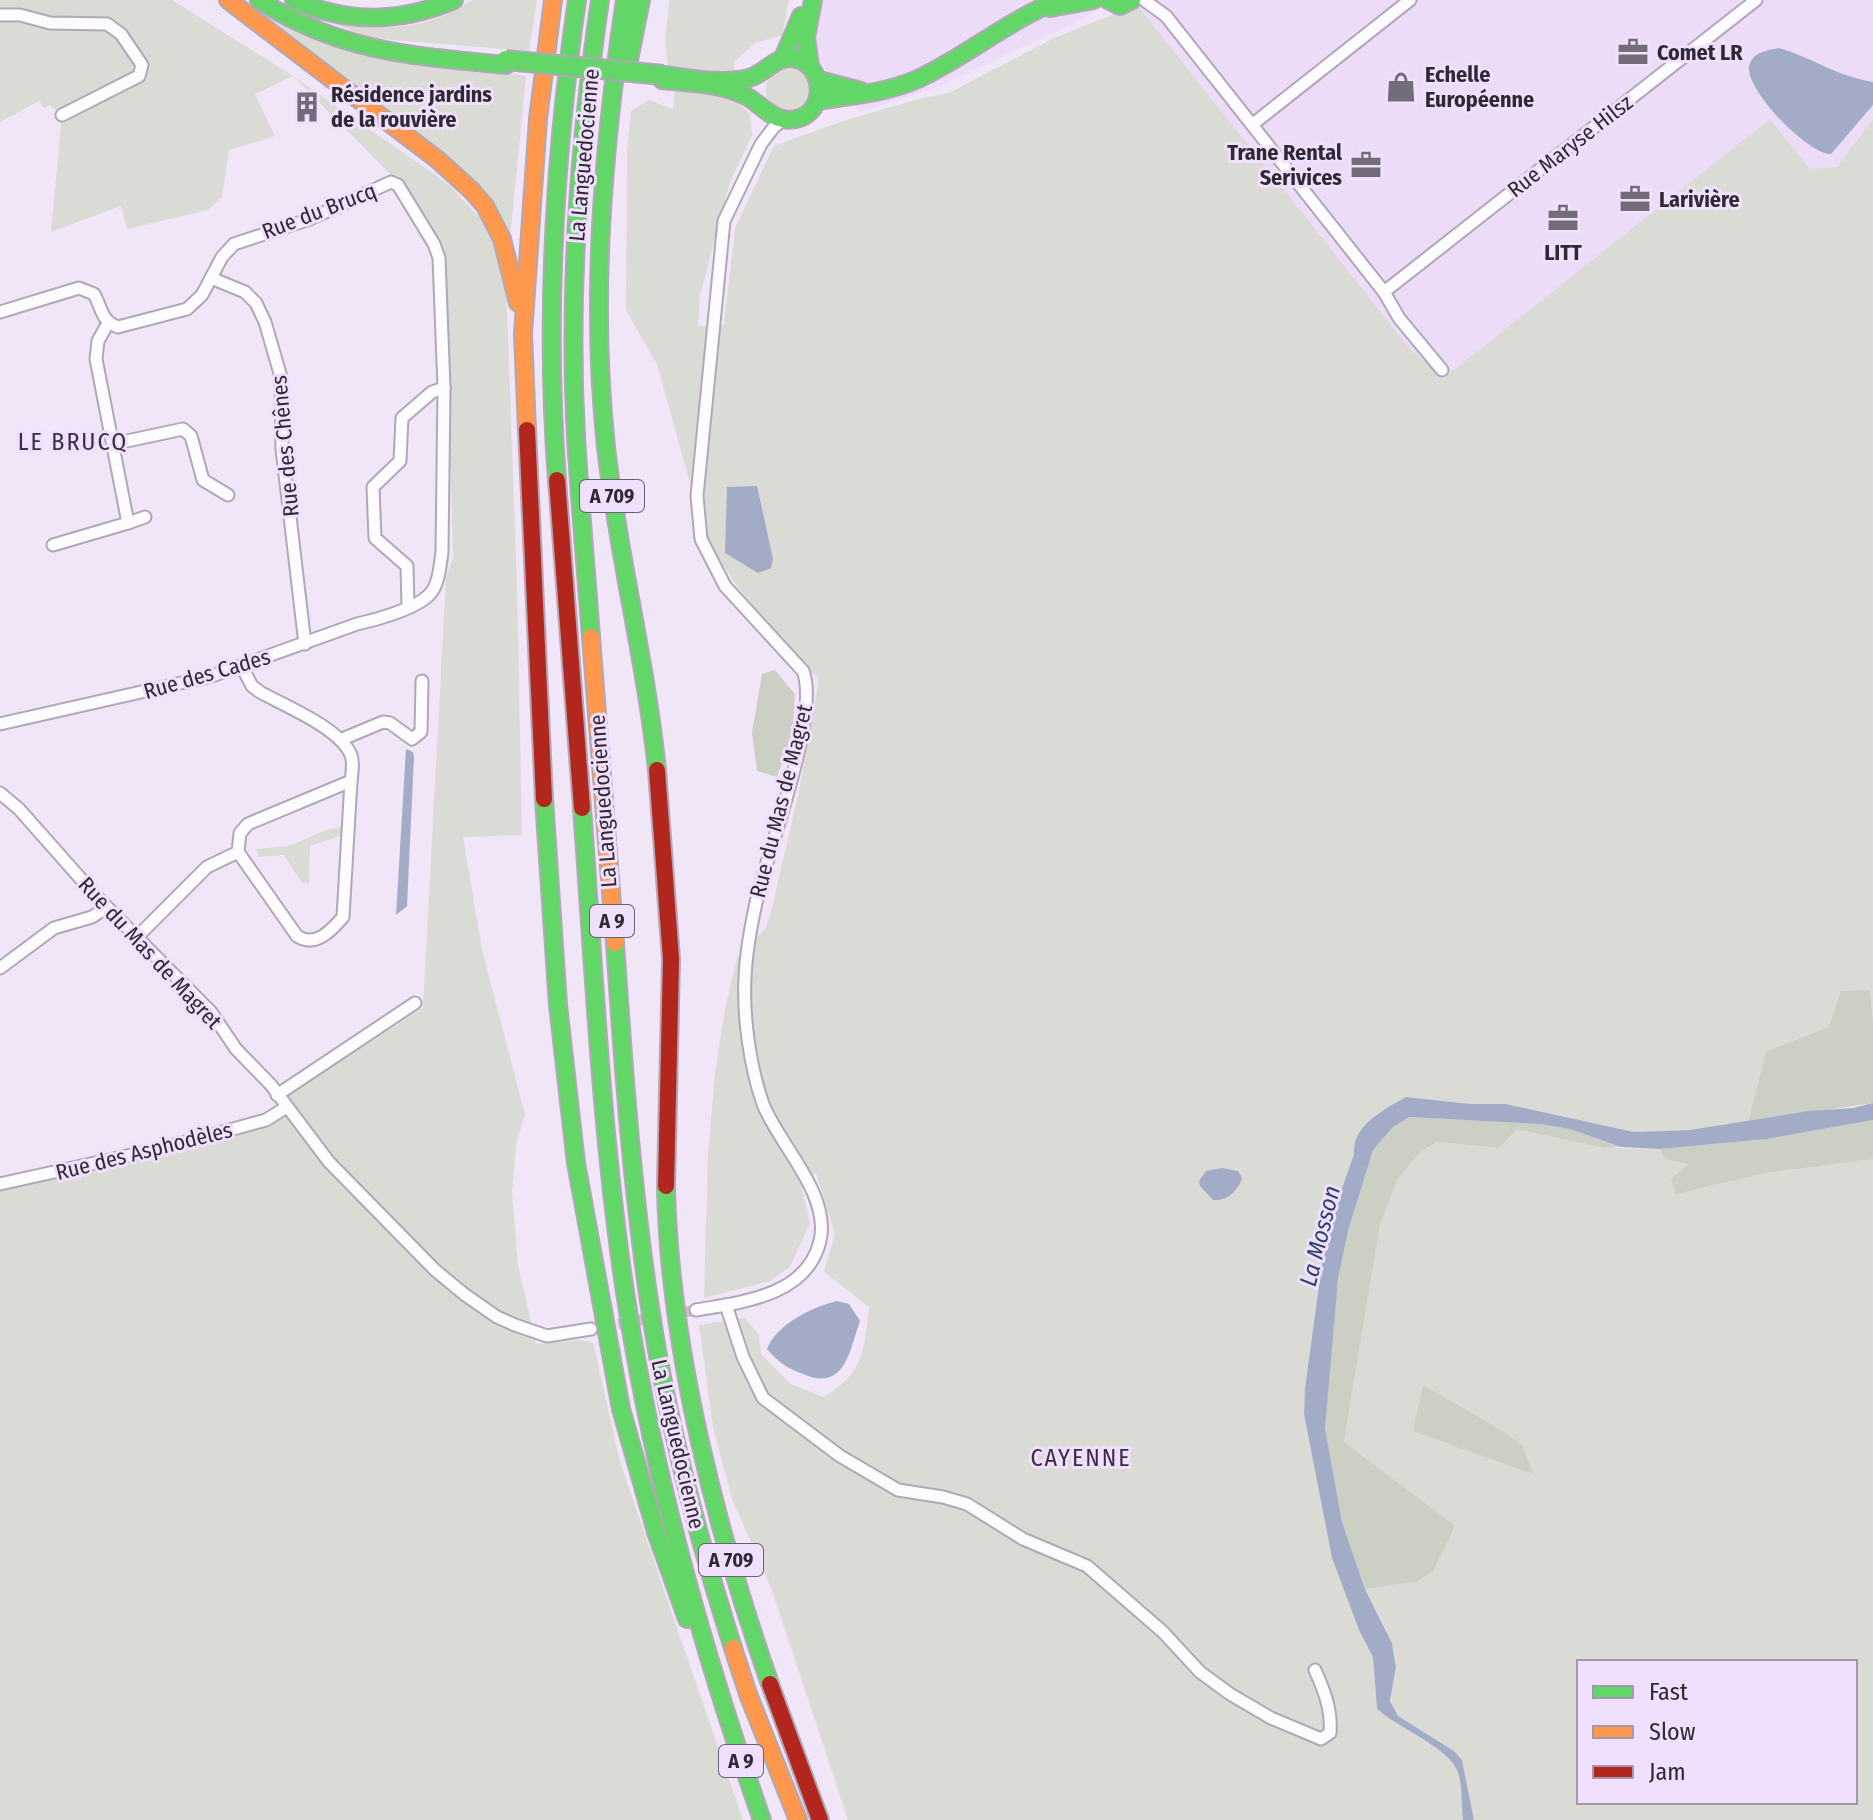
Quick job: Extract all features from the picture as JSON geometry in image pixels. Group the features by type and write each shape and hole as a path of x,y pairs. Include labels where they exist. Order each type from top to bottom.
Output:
{"main road":[{"path":"228,0 438,160 479,198 498,227 508,251 523,334"},
{"path":"259,0 279,15 341,43 388,52 662,77 750,78 764,71"},
{"path":"268,0 315,26 344,37 506,62"},
{"path":"294,0 339,16 376,19 415,15 454,0"},
{"name":"A 709","path":"553,0 535,148 523,334 538,720 558,1005 576,1163 610,1357 638,1473 673,1582 720,1701"},
{"name":"La Languedocienne","path":"577,0 558,168 552,374 556,492 608,1151 625,1292 647,1416 669,1512 720,1701 762,1820"},
{"name":"La Languedocienne","path":"600,0 577,213 574,320 576,435 635,1204 656,1345 694,1521 748,1694 798,1820"},
{"name":"A 709","path":"625,0 604,186 600,376 613,505 655,762 659,804 671,962 665,1183 681,1333 699,1434 734,1571 767,1675 820,1820"},
{"path":"604,186 641,0"},
{"path":"783,58 798,27 804,0"},
{"path":"813,0 806,38 818,101"},
{"path":"662,77 744,94 783,120 804,117 818,101 883,91 919,78 1059,0"},
{"path":"1036,11 1094,0"},
{"path":"1108,0 1120,6 1135,1"},
{"path":"764,108 758,88 764,71 783,58 800,60 815,73 866,92"}],"street":[{"path":"1253,124 1410,0"},
{"name":"Rue Maryse Hilsz","path":"1384,292 1756,0"},
{"path":"1135,1 1172,24 1442,370"},
{"path":"0,15 20,15 50,23 107,24 121,34 142,65 139,76 62,115"},
{"name":"Rue du Mas de Magret","path":"761,144 764,108"},
{"name":"Rue du Mas de Magret","path":"696,1310 761,1299 787,1286 812,1261 821,1240 814,1194 764,1106 759,1089 751,1059 745,978 757,897 805,722 808,685 803,671 725,586 701,539 697,496 724,221 761,144 783,120"},
{"name":"Rue du Brucq","path":"108,323 125,327 187,309 202,295 227,250 242,239 310,219 391,182 398,185 434,244 439,258 444,388 440,564 429,594 408,606"},
{"name":"Rue des Chênes","path":"211,278 245,292 256,303 265,322 281,377 282,449 305,644"},
{"path":"0,312 79,288 94,294 108,323 98,341 96,359 128,523"},
{"path":"408,606 409,578 405,563 375,538 372,492 375,483 400,461 402,418 432,392 444,388"},
{"path":"113,444 183,429 191,436 203,480 228,495"},
{"path":"53,545 145,517"},
{"name":"Rue des Cades","path":"0,724 188,683 242,667 357,624 379,620 408,606"},
{"path":"242,667 252,686 324,727 340,740 351,755 351,781 343,917 318,940 307,941 297,936 238,852 240,833 248,824 351,781"},
{"path":"340,740 383,722 390,723 412,739 417,737 421,732 422,681"},
{"name":"Rue du Mas de Magret","path":"0,793 19,809 136,938 211,1012 236,1049 338,1172 435,1270 497,1317 547,1336 591,1329"},
{"path":"136,938 207,867 238,852"},
{"path":"0,968 54,928 92,917 107,907"},
{"path":"277,1095 415,1003"},
{"name":"Rue des Asphodèles","path":"0,1184 163,1148 266,1120 285,1108"},
{"path":"726,1305 743,1357 763,1398 840,1456 898,1490 967,1504 1023,1539 1087,1566 1163,1632 1210,1679 1271,1718 1321,1739 1330,1733 1332,1720 1315,1670"}],"shaded area":[{"path":"0,0 172,0 293,76 255,94 275,136 229,150 222,197 208,210 127,229 121,206 51,232 62,115 50,105 44,108 39,101 0,122"},
{"path":"246,0 326,44 526,76 510,239 492,205 243,4"},
{"path":"472,0 537,0 529,51 369,38 332,23 387,28 405,26 438,18"},
{"path":"670,0 789,0 782,35 755,43 734,62 736,101 750,114 752,135 730,182 700,295 698,326 724,325 735,228 774,146 843,121 949,93 1054,38 1137,5 1410,349 1444,378 1770,119 1810,169 1837,167 1873,119 1873,1022 1870,991 1829,1027 1766,1051 1748,1122 1690,1130 1634,1132 1506,1104 1470,1104 1406,1097 1378,1114 1357,1138 1326,1234 1304,1414 1332,1558 1359,1630 1373,1657 1377,1709 1451,1761 1460,1782 1463,1820 848,1820 771,1588 732,1499 713,1427 699,1325 745,1318 759,1335 761,1354 791,1384 824,1397 847,1379 860,1359 869,1307 824,1272 835,1234 816,1173 801,1184 810,1223 790,1267 770,1281 704,1298 708,1154 715,1073 725,1009 737,958 766,928 771,912 800,786 819,679 772,633 705,537 657,364 626,310 627,150 631,111 649,100 673,109 674,90 666,43"},
{"path":"823,0 1102,0 1102,5 1091,15 938,87 860,112 819,60 815,42"},
{"path":"1141,0 1873,0 1873,119 1837,167 1810,170 1770,120 1444,379 1410,349 1377,308 1137,5"},
{"path":"789,67 805,74 812,90 805,106 789,113 773,106 766,90 773,74"},
{"path":"293,76 448,184 480,218 494,245 506,283 522,835 463,837 482,950 525,1115 516,1144 512,1192 518,1265 536,1344 580,1340 593,1342 620,1462 743,1820 0,1820 0,1189 273,1121 286,1096 423,1008 446,578 453,557 446,298 441,252 399,176 391,175"},
{"path":"775,670 795,694 792,735 777,777 757,771 752,733 762,674"},
{"path":"342,827 343,835 310,846 309,884 302,883 284,855 259,857 256,849 289,846 326,830"},
{"path":"1870,990 1873,1103 1748,1122 1766,1051 1829,1027 1841,991"},
{"path":"1409,1117 1540,1124 1570,1129 1621,1147 1604,1148 1517,1129 1499,1148 1438,1142 1421,1151 1397,1180 1380,1225 1344,1442 1455,1526 1433,1571 1416,1582 1365,1589 1342,1522 1325,1428 1327,1393 1338,1279 1348,1231 1373,1150 1392,1128"},
{"path":"1873,1120 1873,1159 1760,1174 1676,1194 1671,1179 1689,1164 1665,1159 1660,1149 1767,1139"},
{"path":"1517,1128 1604,1148 1660,1149 1665,1159 1760,1174 1873,1159 1873,1820 1474,1820 1462,1760 1454,1751 1398,1716 1394,1710 1391,1698 1396,1667 1393,1646 1365,1589 1415,1582 1344,1442 1380,1225 1397,1180 1421,1151 1439,1142 1499,1148"},
{"path":"1423,1385 1523,1446 1533,1474 1413,1431"}],"water":[{"path":"1779,48 1847,76 1873,82 1873,105 1831,154 1808,144 1794,133 1757,90 1751,77 1750,62 1756,55"},
{"path":"757,486 773,559 771,568 758,573 725,553 727,487"},
{"path":"406,749 414,756 407,906 396,915"},
{"path":"1406,1097 1470,1104 1506,1104 1634,1132 1690,1130 1873,1103 1873,1120 1767,1139 1660,1149 1621,1147 1570,1129 1540,1124 1409,1117 1392,1128 1373,1150 1348,1231 1338,1279 1325,1428 1342,1522 1365,1589 1392,1643 1396,1667 1390,1701 1398,1716 1454,1751 1462,1760 1474,1820 1463,1820 1460,1782 1451,1761 1377,1709 1373,1657 1359,1630 1332,1558 1304,1414 1326,1234 1358,1135 1371,1119"},
{"path":"1222,1168 1238,1171 1242,1178 1231,1194 1213,1200 1199,1181 1206,1171"},
{"path":"837,1301 849,1304 860,1321 848,1356 837,1373 828,1378 803,1374 783,1364 767,1349 787,1324"}],"tunnel":[{"path":"602,1327 696,1310"}],"traffic: fast":[{"path":"259,0 319,31 378,49 506,65"},
{"path":"294,0 334,13 374,18 414,13 454,0"},
{"path":"557,480 552,360 554,240 562,120 577,0"},
{"path":"591,637 576,437 573,327 581,163 600,0"},
{"path":"625,0 610,111 601,223 601,391 617,528 657,770"},
{"path":"629,60 641,0"},
{"path":"810,66 806,38 813,0"},
{"path":"818,101 883,90 920,78 1023,17 1059,0"},
{"path":"1050,8 1094,0"},
{"path":"1108,0 1120,6 1132,0"},
{"path":"783,58 801,16"},
{"path":"662,80 726,88 786,120 806,115 813,108 819,91 810,66 793,58 781,60 755,76 739,80 663,75"},
{"path":"506,60 663,75"},
{"path":"819,80 861,91"},
{"path":"544,799 558,1005 576,1163 621,1409 656,1532 687,1619"},
{"path":"582,808 610,1172 636,1359 664,1493 699,1625 762,1820"},
{"path":"615,943 632,1162 655,1339 683,1472 733,1648"},
{"path":"666,1186 676,1311 699,1439 732,1565 770,1684"}],"traffic: slow":[{"path":"228,0 438,160 472,191 485,206 502,239 518,303"},
{"path":"527,430 523,334 538,119 553,0"},
{"path":"591,637 615,943"},
{"path":"733,1648 798,1820"}],"traffic: jam":[{"path":"527,430 544,799"},
{"path":"557,480 582,808"},
{"path":"657,770 671,959 666,1186"},
{"path":"770,1684 820,1820"}],"place":[{"name":"Comet LR","path":"1633,52"},
{"name":"Echelle Européenne","path":"1401,87"},
{"name":"Résidence jardins de la rouvière","path":"307,107"},
{"name":"Trane Rental Serivices","path":"1366,165"},
{"name":"Larivière","path":"1635,199"},
{"name":"LITT","path":"1563,218"}],"district":[{"name":"LE BRUCQ","path":"73,442"},
{"name":"CAYENNE","path":"1081,1458"}],"water label":[{"name":"La Mosson","path":"1320,1236"}]}
